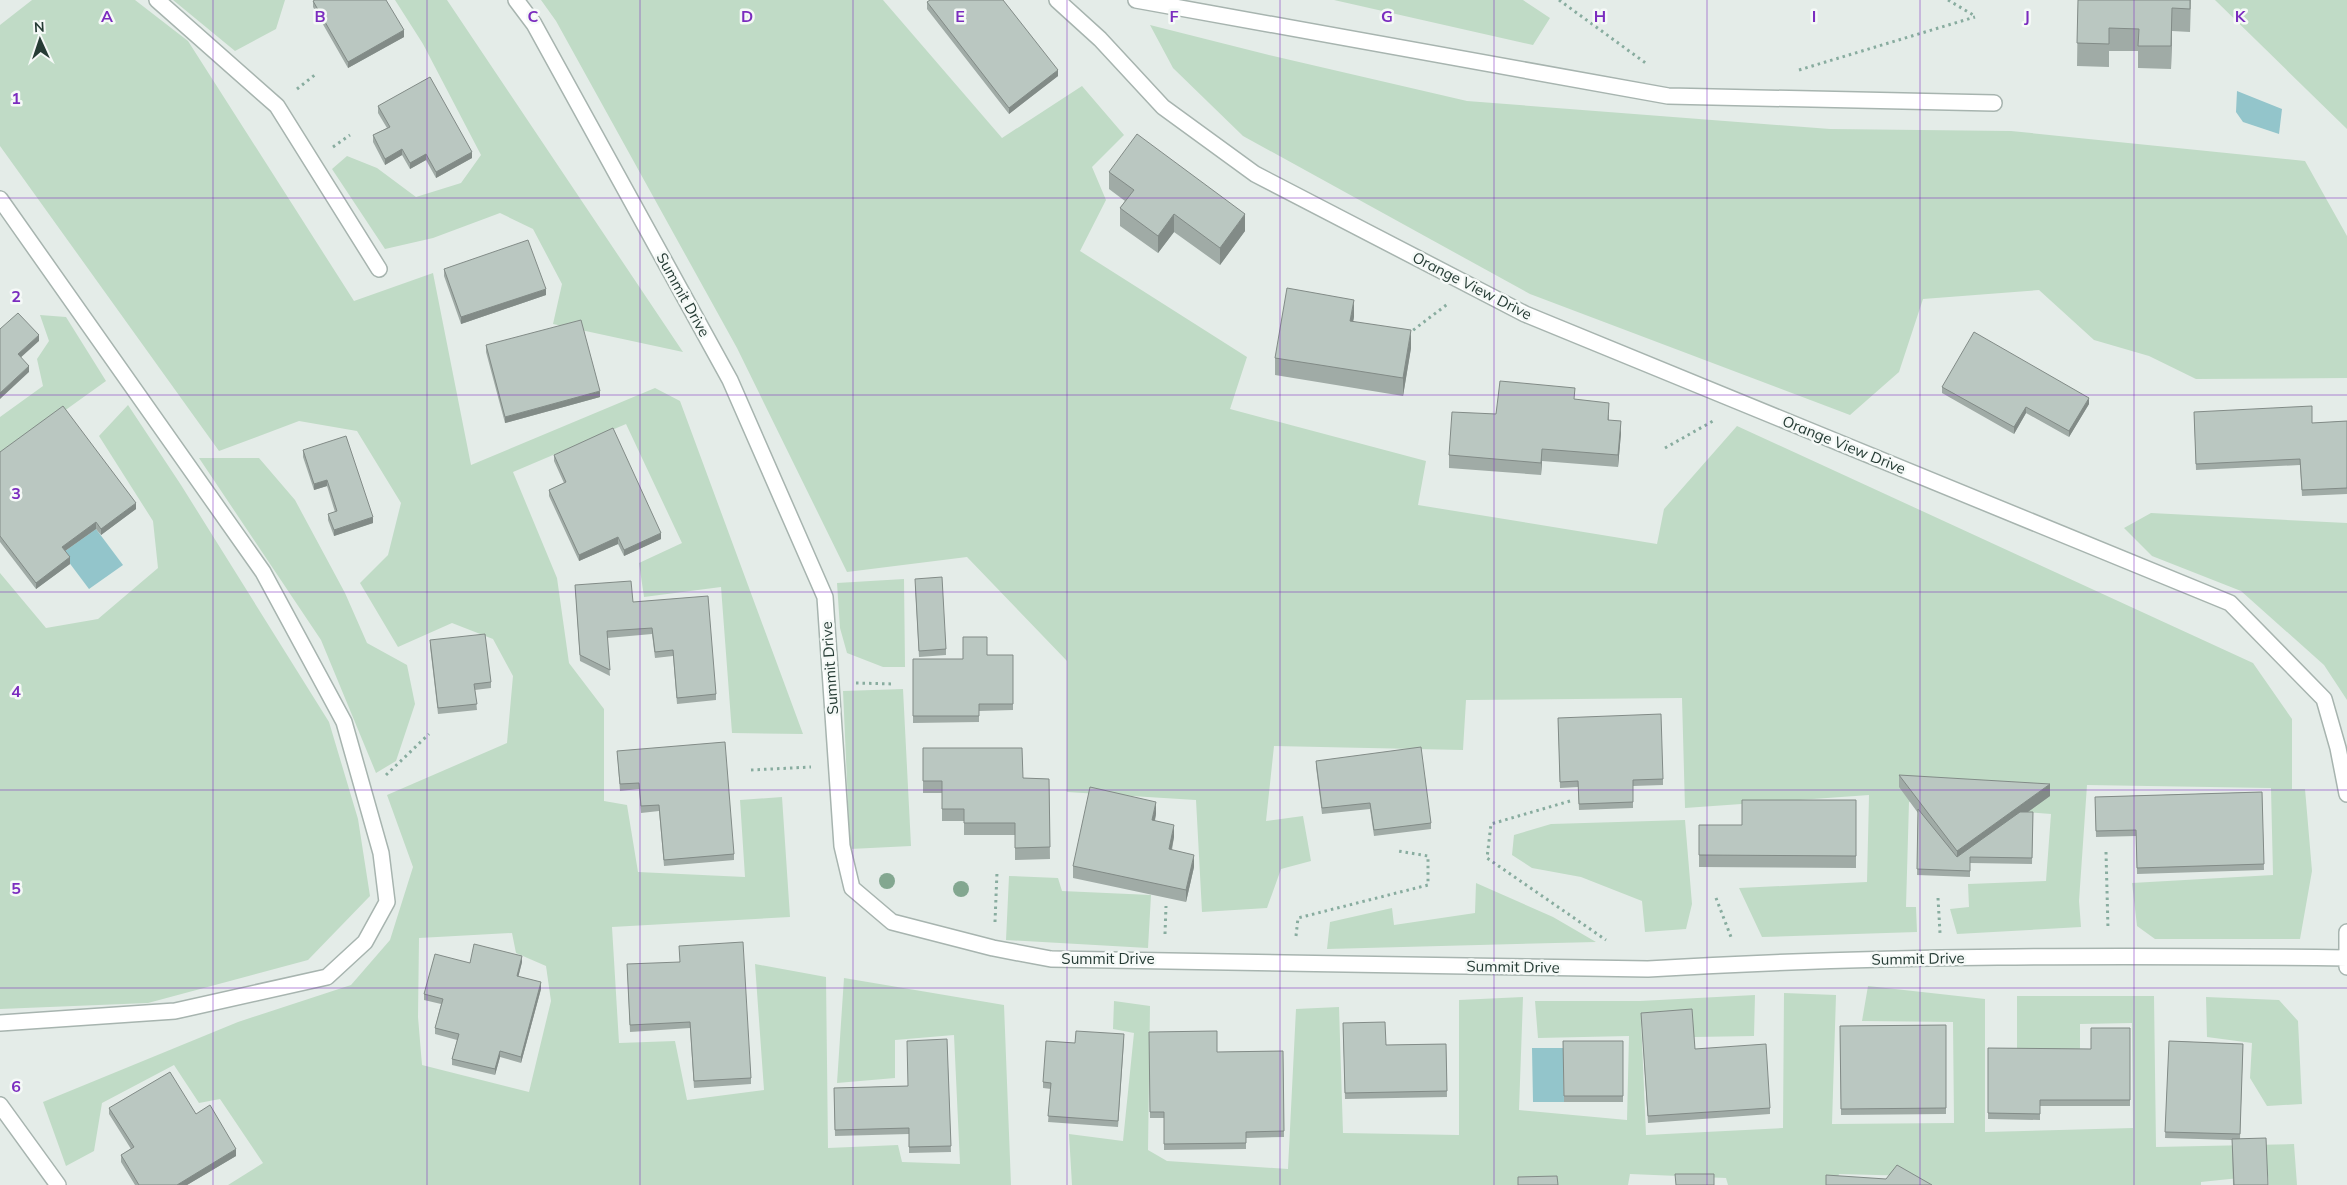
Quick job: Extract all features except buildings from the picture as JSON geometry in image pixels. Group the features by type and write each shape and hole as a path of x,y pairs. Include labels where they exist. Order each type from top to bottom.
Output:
{"street":[{"path":"157,0 277,106 379,269"},
{"name":"Summit Drive","path":"516,0 534,24 730,380 825,597 842,846 852,888 892,922 993,948 1051,959 1648,969 1741,964 2108,955 2347,958"},
{"name":"Orange View Drive","path":"1057,0 1100,39 1163,107 1255,174 1525,314 2230,603 2324,699 2338,748 2347,794"},
{"path":"1136,0 1668,96 1994,103"},
{"path":"0,199 263,572 344,722 381,853 387,902 365,942 327,976 175,1011 0,1023"},
{"path":"2347,932 2347,967"},
{"path":"0,1105 58,1185"}],"path":[{"path":"1559,0 1651,66"},
{"path":"1797,71 1976,17 1948,0"},
{"path":"1407,334 1471,286"},
{"path":"1665,448 1744,404"},
{"path":"831,682 895,684"},
{"path":"365,795 429,734"},
{"path":"751,770 836,766"},
{"path":"1570,801 1491,824 1487,858 1609,942"},
{"path":"1291,963 1298,918 1428,885 1428,856 1398,851"},
{"path":"2106,852 2108,955"},
{"path":"993,948 997,872"},
{"path":"1716,898 1741,964"},
{"path":"1938,898 1941,959"}],"green space":[{"path":"32,0 135,0 188,41 354,301 433,273 471,465 655,388 680,401 803,734 732,733 721,587 644,597 639,563 682,543 626,424 513,472 557,578 569,663 604,709 604,801 627,805 638,872 745,877 740,800 782,797 790,917 612,927 619,1043 675,1041 687,1100 764,1090 755,964 826,977 828,1148 898,1145 902,1162 960,1164 954,1035 895,1040 895,1078 837,1083 844,978 1004,1005 1011,1185 228,1185 263,1163 220,1099 199,1103 174,1065 102,1103 94,1151 66,1166 43,1102 238,1022 351,985 390,940 413,867 387,795 507,743 513,676 493,639 452,623 398,647 360,583 388,555 401,503 357,431 299,421 219,451 0,146 0,25","holes":["512,933 516,953 546,966 551,1001 529,1092 422,1065 418,1017 419,938"]},
{"path":"173,0 285,0 276,29 235,51"},
{"path":"395,0 447,0 683,352 553,324 562,284 533,229 500,213 433,238 385,249 332,169 347,156 377,168 416,197 461,183 481,155 423,44"},
{"path":"541,0 883,0 1002,138 1082,86 1124,135 1092,167 1106,200 1080,251 1247,357 1230,409 1426,461 1418,505 1657,544 1664,509 1737,426 2253,663 2292,719 2292,789 2305,789 2312,871 2300,939 2155,939 2137,926 2132,883 2273,875 2271,788 2087,785 2079,901 2081,927 1957,934 1950,909 1969,907 1968,884 2046,881 2051,814 1909,802 1906,907 1916,907 1917,932 1762,937 1739,888 1867,882 1869,795 1685,808 1682,698 1466,700 1463,750 1274,746 1266,821 1303,816 1311,861 1281,869 1267,908 1202,912 1196,800 1067,792 1067,661 967,557 847,572 737,348 556,21"},
{"path":"1334,0 1523,0 1550,18 1533,45"},
{"path":"2215,0 2347,0 2347,129"},
{"path":"1150,25 1467,101 1830,129 2011,131 2305,161 2347,236 2347,378 2196,379 2149,356 2094,340 2039,290 1923,299 1899,372 1850,415 1530,294 1243,136 1173,68"},
{"path":"40,315 66,317 106,381 0,457 0,417 43,386 37,359 49,341"},
{"path":"128,405 181,485 329,722 358,819 370,896 308,960 148,1003 0,1009 0,573 46,628 98,619 158,568 153,521 99,436"},
{"path":"199,458 259,458 295,500 345,593 367,643 407,665 415,704 396,761 376,773 321,640"},
{"path":"2151,513 2347,523 2347,700 2324,665 2241,591 2152,556 2124,528"},
{"path":"904,579 905,667 883,667 847,653 840,628 837,583"},
{"path":"903,689 911,846 850,849 843,691"},
{"path":"1685,820 1692,904 1686,929 1645,932 1642,901 1581,877 1532,868 1512,855 1514,835 1551,824"},
{"path":"1009,876 1058,878 1062,891 1151,895 1148,948 1006,940"},
{"path":"1476,883 1553,917 1596,942 1327,949 1330,922 1392,908 1394,925 1475,913"},
{"path":"1868,986 1985,999 1985,1132 2133,1128 2132,1023 2080,1024 2080,1050 2017,1050 2017,996 2154,996 2156,1147 2294,1144 2297,1185 2269,1185 2268,1175 2201,1182 2201,1185 1926,1185 1914,1176 1839,1174 1835,1185 1728,1185 1726,1178 1630,1174 1628,1185 1072,1185 1069,1134 1123,1141 1134,1033 1113,1029 1114,1001 1150,1006 1148,1150 1167,1161 1288,1169 1296,1009 1339,1007 1343,1133 1459,1135 1459,1000 1523,997 1519,1110 1627,1120 1629,1036 1538,1038 1535,1001 1640,1001 1755,995 1754,1036 1694,1037 1641,1019 1646,1135 1783,1128 1784,993 1836,995 1832,1124 1954,1123 1953,1022 1862,1021"},
{"path":"2206,997 2279,1000 2298,1021 2302,1104 2267,1106 2250,1078 2252,1043 2207,1037"}],"water":[{"path":"2237,91 2282,109 2279,134 2243,122 2236,112"},
{"path":"96,529 123,565 89,589 62,553"},
{"path":"1532,1048 1563,1048 1564,1102 1533,1102"}]}
